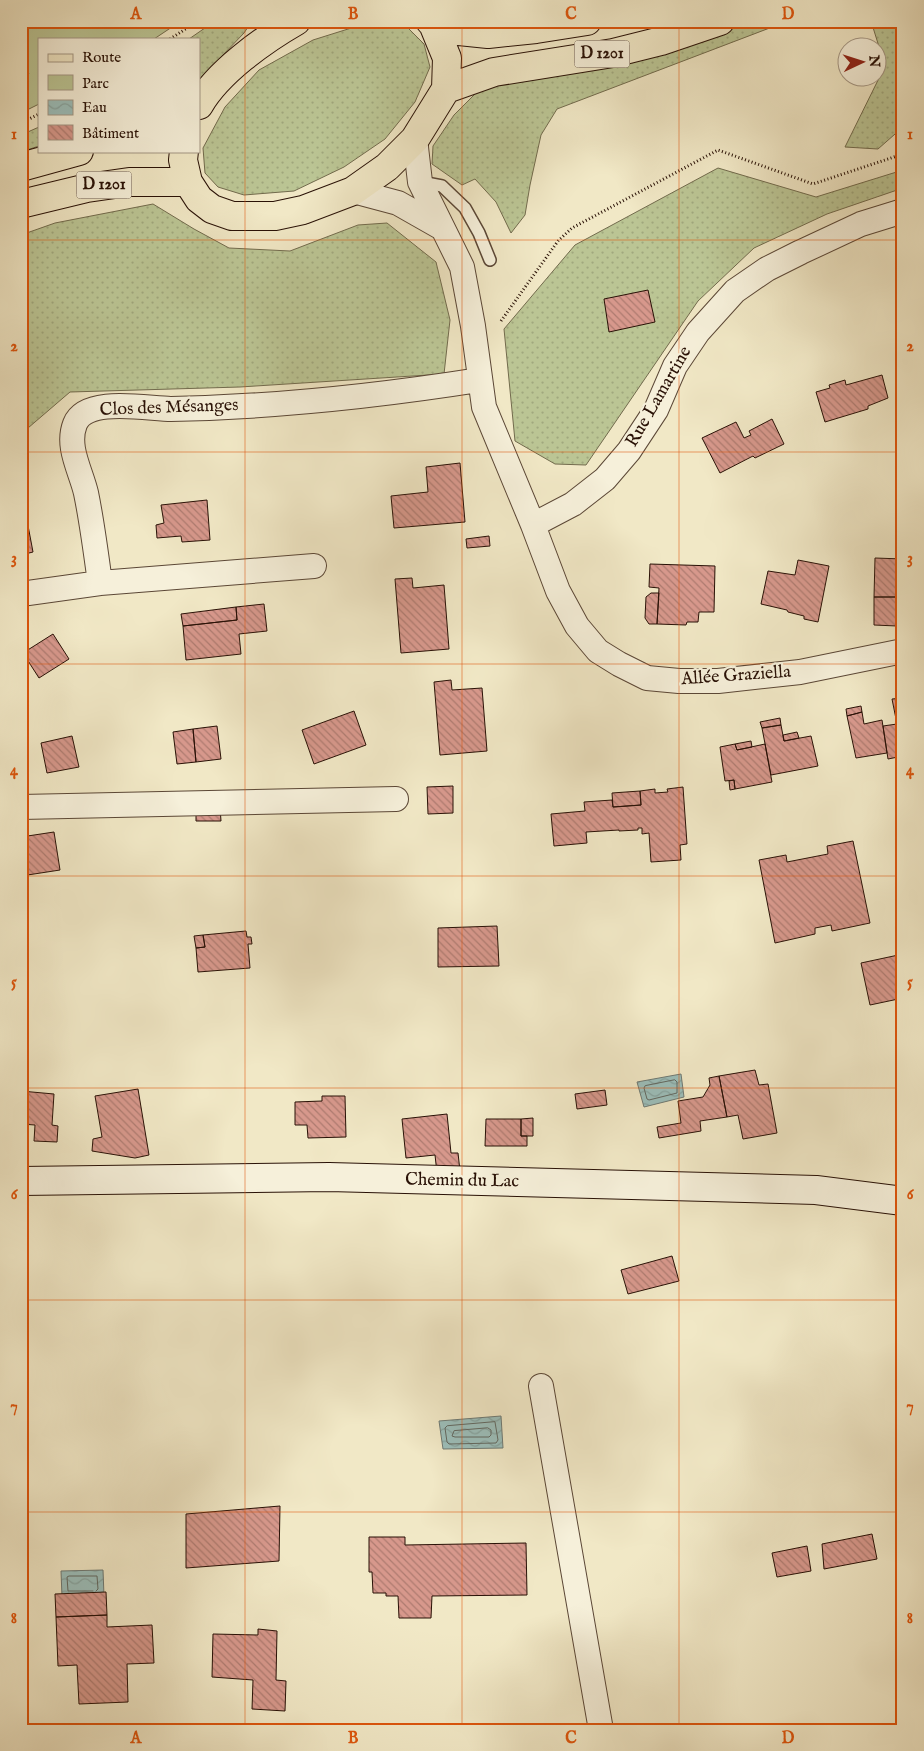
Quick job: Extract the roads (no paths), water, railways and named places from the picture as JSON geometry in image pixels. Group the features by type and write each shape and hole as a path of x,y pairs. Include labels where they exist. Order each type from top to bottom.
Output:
{"main road":[{"path":"200,103 220,76 266,40 296,21"},
{"name":"D 1201","path":"432,23 459,30 488,34 587,21"},
{"name":"D 1201","path":"446,90 494,72 613,52 661,40 720,21"},
{"path":"184,152 188,182 198,199 212,209 232,216 275,216 303,210 353,191 388,168 414,139 446,90 447,58 432,23"},
{"name":"D 1201","path":"21,167 75,152"},
{"name":"D 1201","path":"21,204 87,188 129,182 188,182"}],"street":[{"path":"414,139 420,182 462,267 473,326 484,407 533,525"},
{"path":"353,191 398,203 442,228"},
{"name":"Rue Lamartine","path":"533,525 573,504 605,479 629,451 656,410 675,366 698,332 734,291 767,269 801,252 861,224 903,211"},
{"name":"Clos des Mésanges","path":"100,583 86,492 76,463 72,440 76,422 87,411 106,406 201,408 285,404 479,380"},
{"name":"Allée Graziella","path":"533,525 558,591 577,626 598,651 647,678 679,681 718,681 800,672 903,651"},
{"path":"21,594 100,583 314,566"},
{"path":"21,807 396,798"},
{"name":"Chemin du Lac","path":"21,1181 328,1177 816,1190 903,1201"},
{"path":"541,1386 601,1730"}],"lane":[{"path":"420,182 442,186 465,208 479,232 490,260"}],"water":[{"path":"681,1074 684,1097 644,1107 637,1082"},
{"path":"501,1416 503,1448 443,1449 439,1421"},
{"path":"103,1570 104,1596 62,1597 61,1571"}]}
